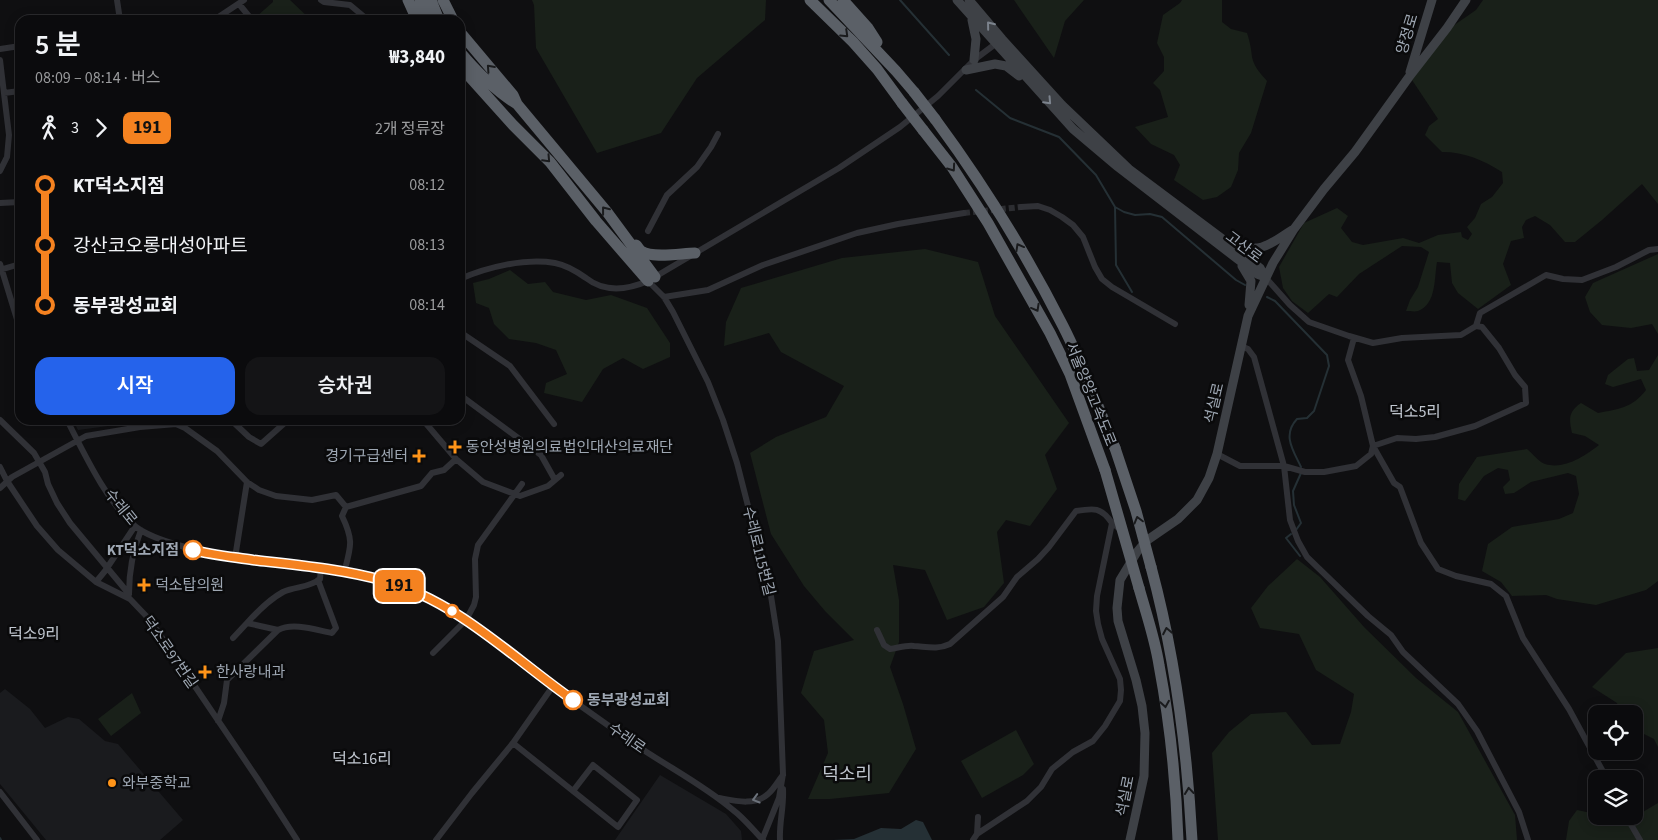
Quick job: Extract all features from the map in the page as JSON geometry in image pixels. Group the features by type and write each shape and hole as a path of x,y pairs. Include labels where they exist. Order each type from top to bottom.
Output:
{"highway":[{"path":"408,0 415,15"},
{"path":"420,0 425,15"},
{"path":"431,0 437,15"},
{"path":"443,0 450,15"},
{"path":"806,0 832,21"},
{"name":"서울양양고속도로","path":"810,0 853,42 877,69 952,167 988,223 1050,333 1070,374 1105,470 1139,588 1160,673 1169,728 1178,840"},
{"name":"서울양양고속도로","path":"829,0 914,92 992,199 1063,326 1085,374 1115,448 1136,512 1163,613 1179,698 1190,800 1192,840"},
{"path":"843,0 868,28 896,71"},
{"path":"465,38 513,95 517,104 620,230 651,279"},
{"path":"465,58 504,96 517,104"},
{"path":"465,72 513,125 550,162 596,221 651,279"},
{"path":"465,82 513,125"},
{"path":"620,230 642,252 664,255 695,254"}],"main road":[{"name":"고산로","path":"956,0 970,16 999,41 1129,169 1260,268 1265,277"},
{"name":"고산로","path":"969,0 1036,88 1073,129 1118,167 1239,261 1257,274 1265,277"},
{"name":"양정로","path":"1409,77 1432,0"},
{"name":"석실로","path":"1130,840 1144,776 1145,733 1142,706 1136,680 1118,622 1117,608 1120,580 1146,541 1178,519 1197,500 1209,478 1217,454 1248,316 1265,277 1294,229 1355,152 1466,0"},
{"path":"970,16 975,28 974,60"},
{"path":"1416,49 1420,52 1428,52"},
{"path":"966,70 995,64 1006,66 1036,88"},
{"path":"1232,246 1261,249 1271,245 1294,229"},
{"path":"1239,261 1251,281 1248,316"}],"street":[{"path":"117,0 119,15"},
{"path":"321,0 350,5 362,15"},
{"path":"222,15 242,2 249,15"},
{"path":"465,277 479,270 519,263 541,262 555,263 576,270 592,282 615,289 632,288 695,254 839,168 900,127 938,96 974,60 999,41"},
{"path":"0,49 15,47"},
{"path":"0,60 9,135 8,157 0,171"},
{"path":"4,93 15,92"},
{"path":"648,231 667,196 697,167 712,147 718,134"},
{"path":"0,203 15,202"},
{"path":"1021,207 1038,206 1050,210 1073,225 1083,237 1102,279 1112,288 1175,324"},
{"path":"664,297 708,290 762,265 857,233 964,213"},
{"path":"1265,277 1290,305 1309,322 1373,343 1402,338 1461,335 1476,326 1480,313 1546,276 1582,280 1616,267 1648,250 1658,249"},
{"path":"15,265 1,268 15,313"},
{"name":"수레로115번길","path":"651,279 664,297 690,346 708,382 723,420 737,464 771,596 778,641 783,775 779,798 762,840"},
{"path":"1373,446 1397,438 1435,437 1475,426 1526,403 1525,387 1514,375 1499,348 1482,328 1476,326"},
{"path":"465,335 510,366 554,424"},
{"path":"1354,338 1348,360 1361,396 1373,446 1394,483 1400,487 1421,543 1438,569 1456,576 1491,584 1506,596 1523,638 1569,709 1602,770"},
{"path":"1241,346 1248,349 1254,357 1284,466 1290,520 1307,557 1368,616 1391,635 1403,652 1458,704 1477,731 1514,804 1528,840"},
{"path":"426,425 456,459 483,482 520,496 548,486 558,477 541,455 465,399"},
{"path":"0,420 34,453 57,503 70,523 107,567 129,597"},
{"name":"수레로","path":"70,425 110,498 138,528 161,540 198,551 235,558 321,568 386,581 420,595 466,620 553,686 637,746 718,798 735,811 762,840"},
{"path":"0,488 12,477 86,436 164,425"},
{"path":"178,425 217,451 247,482 259,490 276,496 312,500 336,495 346,507"},
{"path":"236,425 249,437 261,444 282,425"},
{"path":"1217,454 1240,466 1284,466 1305,472 1324,472 1356,466 1371,454 1373,446"},
{"path":"346,507 421,486 432,473 444,470 456,459"},
{"name":"덕소로97번길","path":"0,467 7,481 45,537 96,582 129,597 150,620 297,840"},
{"path":"235,558 247,482"},
{"path":"433,652 466,620 474,605 476,596 475,559 478,545 522,484"},
{"path":"344,573 350,549 350,533 342,516 346,507"},
{"path":"877,630 884,645 890,649 913,646 932,649 942,648 950,644 1003,596 1017,577 1049,547 1076,511 1093,508 1099,510 1125,533 1132,550 1137,552"},
{"path":"975,837 1027,801 1041,787 1052,769 1072,752 1093,741 1105,726 1120,701 1122,690 1120,679 1102,639 1096,610 1097,596 1112,523"},
{"path":"96,582 138,528"},
{"path":"129,597 129,581 138,528"},
{"path":"218,722 224,703 227,680 278,630 291,626 332,633 336,628 318,580 321,568"},
{"path":"233,638 256,613 284,592 312,585 318,580"},
{"path":"247,623 278,630"},
{"path":"436,840 513,743 553,686"},
{"path":"513,743 573,791 618,827 638,800 593,765 573,791"},
{"path":"718,798 738,802 760,799 768,794 783,775"},
{"path":"780,840 780,824 784,798 783,775"},
{"path":"0,792 37,840"},
{"path":"975,837 978,817"},
{"path":"1631,825 1640,840"}],"shaded area":[{"path":"273,0 290,0 306,15 258,15"},
{"path":"532,0 766,0 765,20 697,78 661,133 597,153 536,48 534,5"},
{"path":"1014,0 1084,0 1065,21 1054,58"},
{"path":"1182,0 1222,0 1222,22 1231,29 1247,33 1254,64 1267,81 1251,133 1239,153 1238,170 1231,187 1217,197 1203,200 1174,180 1180,165 1174,155 1151,144 1135,127 1168,117 1160,90 1153,83 1164,71 1164,57 1157,43 1163,15"},
{"path":"1483,0 1658,0 1658,204 1642,184 1575,242 1565,242 1550,225 1535,216 1526,220 1522,227 1524,238 1511,241 1503,264 1511,285 1478,309 1458,293 1452,283 1450,263 1437,262 1434,290 1429,302 1418,311 1406,311 1418,287 1429,252 1421,247 1402,246 1359,274 1337,297 1329,294 1308,313 1292,301 1283,288 1279,267 1304,223 1337,208 1348,216 1341,228 1352,242 1363,245 1403,238 1419,243 1438,235 1461,232 1462,237 1468,240 1472,234 1467,227 1475,218 1481,204 1492,197 1503,183 1502,172 1474,158 1458,153 1442,152 1425,135 1429,126 1438,119 1412,80 1450,28 1476,10"},
{"path":"925,249 978,262 995,316 1069,423 1045,455 1057,489 1030,526 1006,520 997,532 1004,583 984,607 947,620 925,570 893,565 899,600 899,642 890,667 916,749 889,793 830,799 808,799 828,753 824,720 801,693 814,651 854,640 825,611 804,586 771,534 750,453 776,437 826,417 844,386 781,352 769,333 724,346 726,322 741,288 842,258"},
{"path":"1658,254 1658,334 1652,324 1631,328 1602,325 1590,312 1585,297 1593,283"},
{"path":"510,270 528,284 545,282 553,292 586,300 611,295 647,308 670,343 670,357 643,369 623,358 603,369 582,402 544,393 546,383 567,374 556,350 536,343 509,339 494,324 489,308 476,303 473,283 489,279"},
{"path":"1658,355 1658,581 1646,590 1596,605 1557,599 1546,595 1512,596 1501,582 1482,571 1488,544 1512,527 1559,519 1573,513 1579,494 1576,476 1568,473 1531,482 1514,493 1505,494 1503,487 1510,480 1508,470 1498,468 1484,476 1465,501 1458,499 1459,484 1477,457 1527,449 1545,464 1559,465 1574,461 1587,453 1599,445 1585,436 1572,433 1570,416 1574,410 1581,403 1598,413 1619,409 1636,401 1646,390 1641,379 1613,387 1605,384 1608,375 1628,359 1634,358 1637,371 1649,370"},
{"path":"76,425 116,425 78,430"},
{"path":"1297,559 1320,577 1364,627 1416,678 1458,712 1515,815 1517,840 1218,840 1212,753 1229,732 1251,714 1286,712 1312,745 1340,744 1351,712 1354,694 1316,670 1299,634 1260,628 1251,608 1268,586"},
{"path":"1658,648 1658,747 1654,739 1643,734 1643,705 1618,705 1592,687 1626,653"},
{"path":"5,689 30,709 45,728 68,717 79,719 105,741 118,744 183,820 160,840 46,840 0,784 0,693"},
{"path":"132,693 141,713 111,736 98,719"},
{"path":"1016,730 1034,764 1023,775 982,798 961,761"},
{"path":"660,775 726,814 741,831 742,840 615,840"},
{"path":"1658,803 1658,840 1566,840 1569,821 1577,810 1588,812 1588,825 1643,825 1643,812"},
{"path":"916,820 923,822 932,840 833,840 854,839 881,828 901,829"}],"waterway":[{"path":"900,0 949,55"},
{"path":"976,90 1010,118 1059,137 1096,175 1115,207 1135,215 1150,214 1162,217 1236,280 1245,285"},
{"path":"1115,207 1116,265 1132,292"},
{"path":"1267,297 1275,301 1327,355 1329,366 1314,411 1307,418 1297,419 1290,431 1290,443 1301,467"},
{"path":"1296,530 1301,523 1294,505 1293,491 1301,473"},
{"path":"1291,534 1286,538 1300,556"}],"tunnel":[{"path":"964,213 1021,207"}],"bus line":[{"name":"191","path":"193,550 235,558 321,568 386,581 444,606 466,620 573,700"}],"place":[{"name":"동안성병원의료법인대산의료재단","path":"455,447"},
{"name":"경기구급센터","path":"419,456"},
{"name":"KT덕소지점","path":"193,550"},
{"name":"덕소탑의원","path":"144,585"},
{"name":"한사랑내과","path":"205,672"},
{"name":"동부광성교회","path":"573,700"},
{"name":"와부중학교","path":"112,783"}],"district":[{"name":"덕소5리","path":"1415,411"},
{"name":"덕소9리","path":"34,633"},
{"name":"덕소16리","path":"362,758"},
{"name":"덕소리","path":"847,774"}]}
